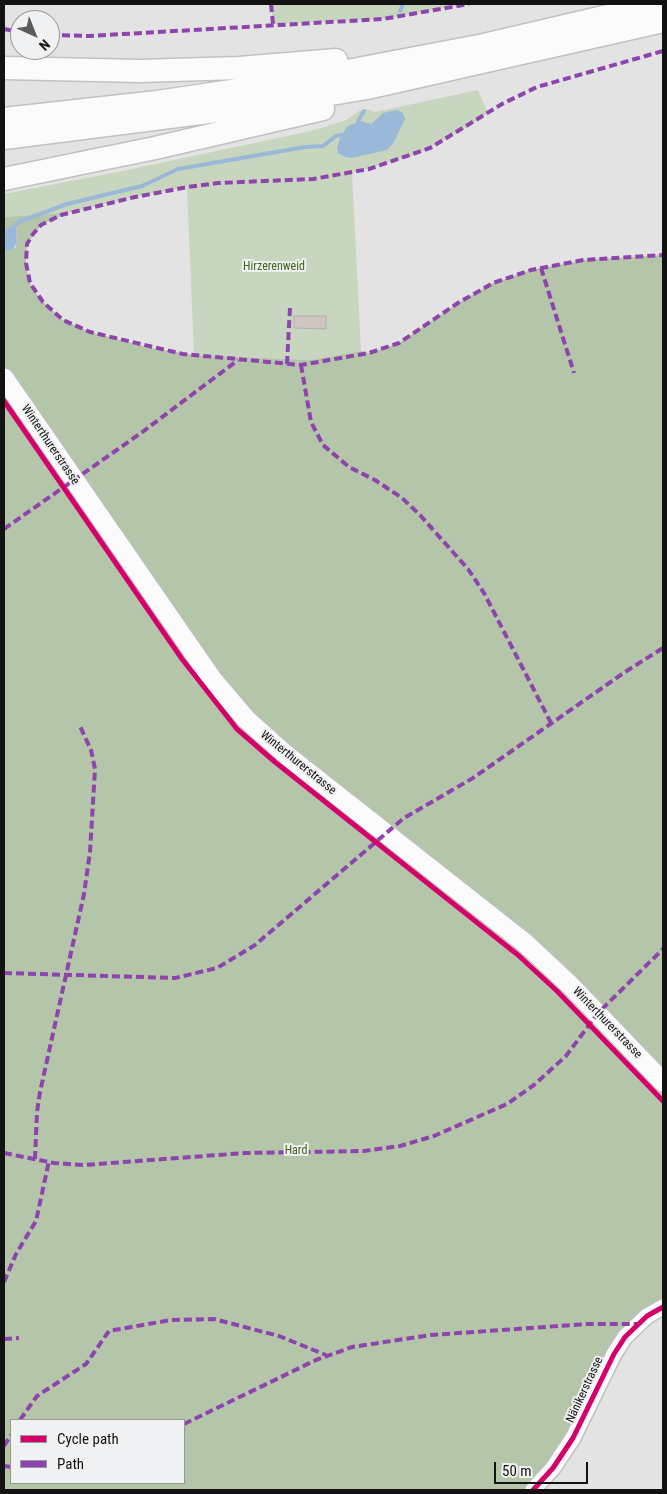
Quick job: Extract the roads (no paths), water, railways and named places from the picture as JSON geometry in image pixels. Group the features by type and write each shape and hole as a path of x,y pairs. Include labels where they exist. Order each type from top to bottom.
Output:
{"highway":[{"path":"4,119 157,102 279,84 484,45 658,4"},
{"path":"4,138 272,104 367,88 663,21"},
{"path":"4,68 140,71 239,68 484,45"},
{"path":"4,179 287,118 523,54"}],"main road":[{"name":"Winterthurerstrasse","path":"4,378 212,679 246,719 285,754 525,943 571,986 663,1082"}],"street":[{"name":"Nänikerstrasse","path":"533,1490 553,1468 574,1438 624,1337 642,1320 663,1307"}],"water":[{"path":"397,110 403,113 405,119 394,142 387,150 352,158 338,153 337,148 341,135 348,126 360,121 371,124 383,113"},
{"path":"13,226 16,228 17,243 12,250 8,251 4,248 4,230"}],"waterway":[{"path":"400,11 403,4"},
{"path":"358,121 364,111"},
{"path":"14,226 21,221 67,204 142,186 178,169 305,147 323,146 336,136 341,135"}],"park label":[{"name":"Hirzerenweid","path":"274,267"},
{"name":"Hard","path":"296,1151"}]}
